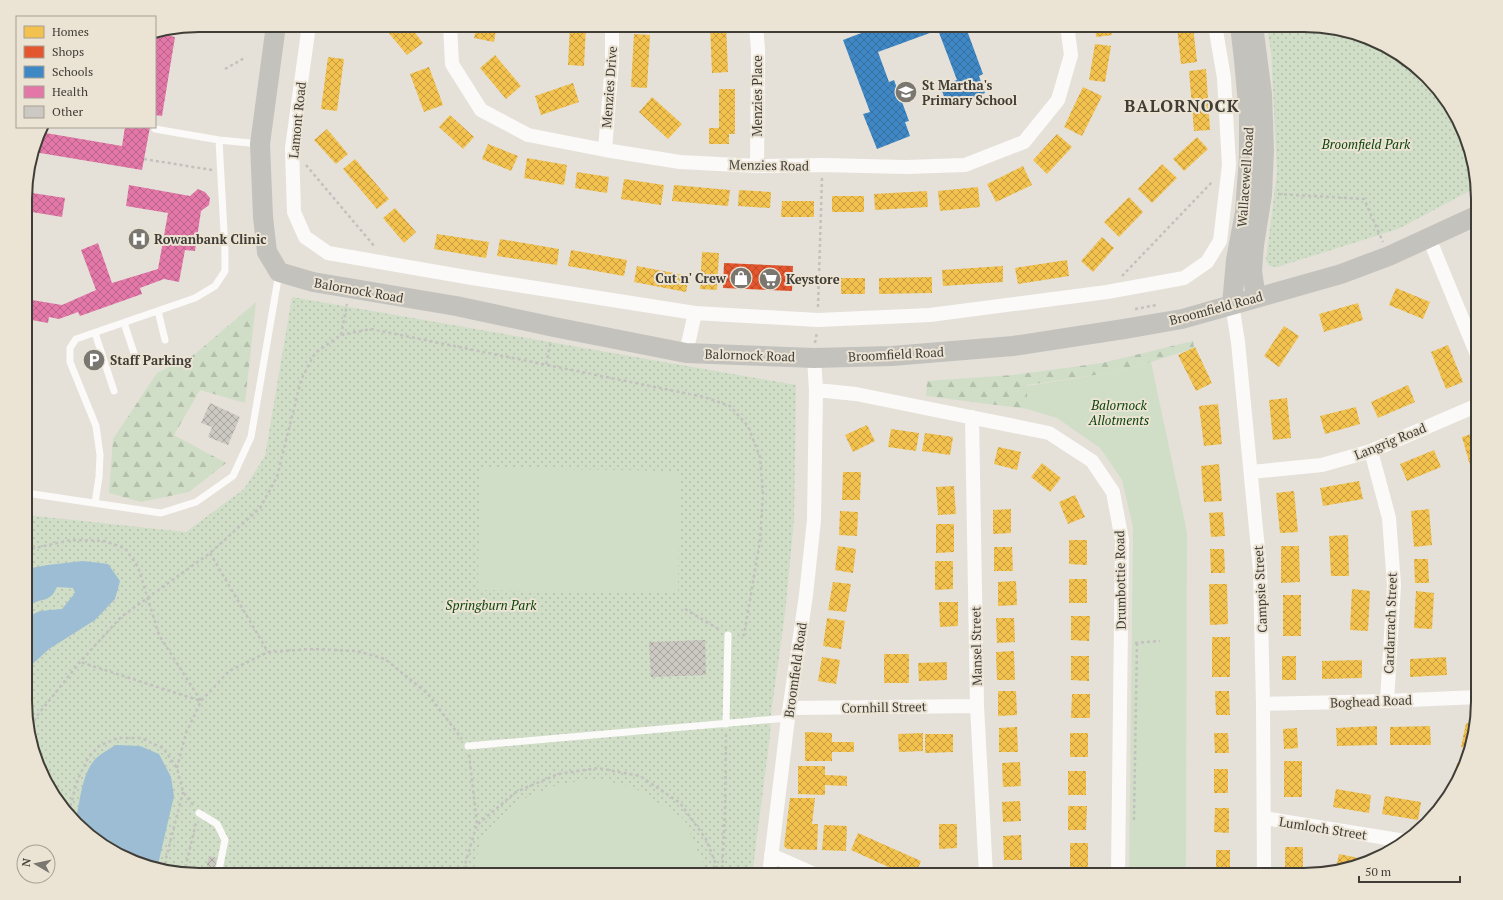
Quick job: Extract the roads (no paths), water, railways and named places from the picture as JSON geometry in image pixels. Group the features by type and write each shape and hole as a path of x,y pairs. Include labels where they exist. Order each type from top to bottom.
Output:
{"street":[{"path":"275,32 260,144 263,217 267,252 279,272"},
{"name":"Lamont Road","path":"308,32 292,148 294,212 305,237 328,253 695,313"},
{"name":"Menzies Road","path":"450,32 452,64 481,110 528,135 605,150 680,162 757,166 823,165 906,167 966,165 1024,142 1058,100 1071,55 1068,32"},
{"name":"Menzies Drive","path":"605,150 612,62 612,32"},
{"name":"Menzies Place","path":"757,32 758,50 757,166"},
{"name":"Wallacewell Road","path":"695,313 818,320 930,314 1107,292 1184,278 1208,262 1220,241 1229,165 1224,78 1216,32"},
{"name":"Wallacewell Road","path":"1232,304 1236,260 1245,212 1249,156 1249,115 1241,32"},
{"name":"Wallacewell Road","path":"1254,32 1262,94 1264,150 1262,195 1254,245 1252,271 1256,298"},
{"name":"Broomfield Road","path":"770,868 789,713 806,596 814,520 816,390 814,358 892,356 1014,346 1182,319 1341,274 1389,256 1471,217"},
{"path":"1429,238 1471,340"},
{"name":"Balornock Road","path":"279,272 313,282 456,306 686,353 814,358"},
{"name":"Campsie Street","path":"1232,304 1238,342 1260,570 1263,704 1264,868"},
{"name":"Balornock Road","path":"686,353 695,313"},
{"name":"Drumbottie Road","path":"816,390 856,394 1049,433 1092,461 1113,492 1122,540 1118,868"},
{"name":"Langrig Road","path":"1251,472 1322,465 1371,451 1471,407"},
{"name":"Mansel Street","path":"972,417 977,706 986,868"},
{"name":"Cardarrach Street","path":"1371,451 1389,518 1394,585 1387,701"},
{"name":"Boghead Road","path":"1263,704 1471,697"},
{"name":"Cornhill Street","path":"789,713 977,706"},
{"name":"Lumloch Street","path":"1264,818 1397,840"},
{"path":"772,856 800,868"}],"lane":[{"path":"155,130 219,140 260,144"},
{"path":"95,503 100,476 100,455 96,426 70,362 70,348 76,339 195,298 215,286 225,271 219,140"},
{"path":"32,493 161,513 196,502 233,476 251,437 279,272"},
{"path":"158,311 165,340"},
{"path":"124,323 137,362"},
{"path":"95,333 114,391"},
{"path":"726,724 728,635"},
{"path":"468,746 726,724 789,713"},
{"path":"199,813 217,824 225,840 219,868"}],"water":[{"path":"83,561 108,564 120,581 115,599 95,620 49,649 32,665 32,615 40,611 62,609 75,593 73,588 57,587 51,596 32,604 32,568"},
{"path":"116,745 140,746 159,754 171,777 174,796 158,863 145,859 116,846 89,827 77,815 83,784 89,768 100,755"}],"place":[{"name":"St Martha's Primary School","path":"906,92"},
{"name":"Rowanbank Clinic","path":"139,239"},
{"name":"Cut n' Crew","path":"741,278"},
{"name":"Keystore","path":"770,279"},
{"name":"Staff Parking","path":"94,360"}],"district":[{"name":"BALORNOCK","path":"1182,106"}],"park label":[{"name":"Broomfield Park","path":"1366,144"},
{"name":"Balornock Allotments","path":"1119,412"},
{"name":"Springburn Park","path":"491,605"}]}
